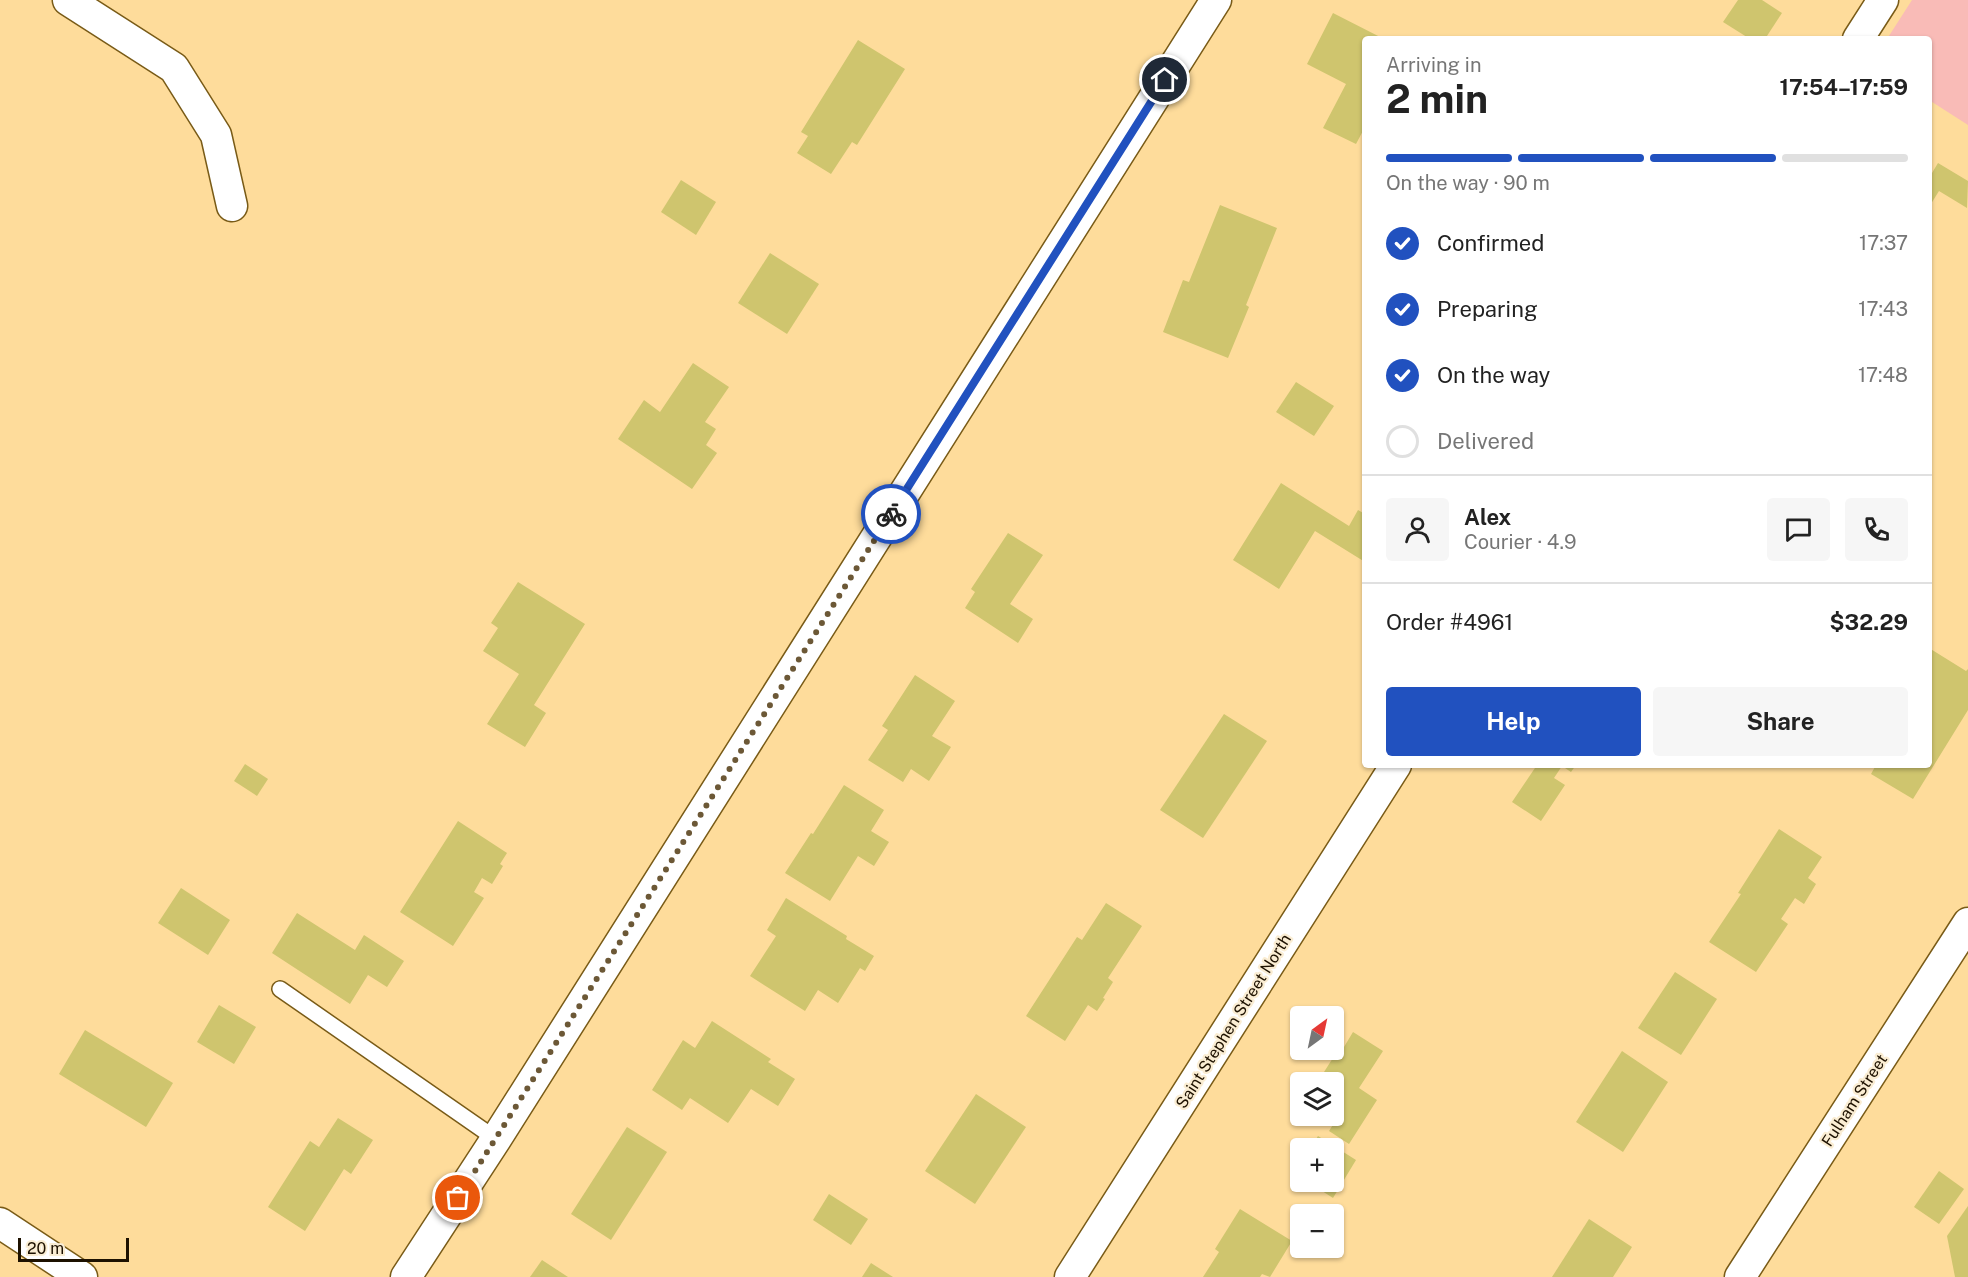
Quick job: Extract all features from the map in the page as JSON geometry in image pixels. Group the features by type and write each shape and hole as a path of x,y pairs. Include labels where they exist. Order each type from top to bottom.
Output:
{"street":[{"path":"68,0 174,68 216,135 232,206"},
{"path":"406,1277 496,1139 1216,0"},
{"path":"1860,36 1883,0"},
{"name":"Saint Stephen Street North","path":"1070,1277 1394,768"},
{"name":"Fulham Street","path":"1740,1277 1968,923"},
{"path":"0,1223 82,1277"}],"lane":[{"path":"280,989 496,1139"}],"shaded area":[{"path":"1912,0 1968,0 1968,125 1932,102 1932,36 1889,36"}],"building":[{"path":"1738,0 1762,0 1782,13 1767,36 1745,36 1723,22"},
{"path":"1333,13 1378,36 1362,36 1362,133 1356,144 1323,128 1346,84 1307,64"},
{"path":"858,40 905,69 857,145 852,142 831,174 797,153 808,136 801,132"},
{"path":"1938,163 1968,181 1967,208 1939,191 1932,202 1932,173"},
{"path":"681,180 716,202 696,235 661,212"},
{"path":"1220,205 1277,228 1246,305 1249,307 1228,358 1163,332 1183,280 1189,282"},
{"path":"770,253 819,284 787,334 738,303"},
{"path":"693,363 729,387 705,422 716,429 706,445 717,453 692,489 618,439 644,400 660,412"},
{"path":"1296,382 1334,406 1314,436 1276,412"},
{"path":"1281,483 1349,526 1358,510 1362,512 1362,560 1315,531 1279,589 1233,560"},
{"path":"1008,533 1043,555 1010,604 1033,619 1018,643 965,608 975,592 971,589"},
{"path":"518,582 585,624 534,705 546,713 525,747 487,724 519,674 483,651 498,628 491,623"},
{"path":"1932,650 1966,671 1968,669 1968,710 1913,799 1871,774 1874,768 1932,768"},
{"path":"915,675 955,701 932,736 951,747 929,781 911,769 903,782 868,760 888,730 882,726"},
{"path":"1224,714 1267,741 1203,838 1160,810"},
{"path":"245,764 268,779 257,796 234,781"},
{"path":"1535,768 1561,768 1554,778 1565,785 1541,821 1512,802"},
{"path":"844,785 884,810 871,831 889,842 874,866 858,856 830,901 785,873"},
{"path":"458,821 507,853 500,864 503,866 492,884 482,878 474,892 484,898 453,946 400,912"},
{"path":"1779,829 1822,857 1808,878 1816,884 1804,904 1795,898 1781,919 1788,924 1756,972 1709,942 1741,894 1738,893"},
{"path":"181,888 230,920 208,955 158,923"},
{"path":"786,898 847,936 846,939 874,956 865,971 860,968 838,1003 818,990 805,1011 750,976 776,936 767,930"},
{"path":"1106,903 1142,926 1108,978 1113,982 1097,1011 1088,1005 1065,1041 1026,1016 1077,937 1082,940"},
{"path":"297,913 355,950 364,935 404,961 387,987 368,975 350,1004 272,953"},
{"path":"1675,972 1717,999 1681,1055 1638,1028"},
{"path":"219,1005 256,1027 234,1064 197,1042"},
{"path":"712,1021 771,1059 768,1062 795,1079 778,1106 751,1089 728,1123 690,1098 682,1110 652,1090 683,1040 695,1048"},
{"path":"85,1030 173,1083 146,1127 59,1074"},
{"path":"1353,1032 1383,1051 1359,1088 1377,1100 1349,1144 1344,1138 1329,1131 1332,1126 1344,1126 1344,1072 1324,1072 1332,1060 1344,1060 1344,1047"},
{"path":"1622,1051 1668,1082 1623,1152 1576,1122"},
{"path":"976,1094 1026,1127 975,1204 925,1171"},
{"path":"338,1118 373,1140 351,1174 344,1169 305,1231 268,1207 310,1141 319,1147"},
{"path":"627,1127 667,1152 611,1240 571,1214"},
{"path":"1344,1152 1356,1160 1344,1180"},
{"path":"1939,1171 1964,1189 1939,1224 1914,1207"},
{"path":"1324,1192 1337,1192 1333,1198"},
{"path":"829,1194 868,1219 851,1245 813,1220"},
{"path":"1968,1206 1968,1277 1955,1277 1947,1236"},
{"path":"1240,1209 1290,1240 1290,1244 1270,1277 1262,1274 1260,1277 1203,1277 1219,1252 1215,1249"},
{"path":"1589,1219 1632,1247 1613,1277 1552,1277"},
{"path":"542,1260 568,1277 530,1277"},
{"path":"871,1263 893,1277 862,1277"}],"way so far":[{"path":"458,1198 891,514"}],"route":[{"path":"891,514 1165,80"}]}
